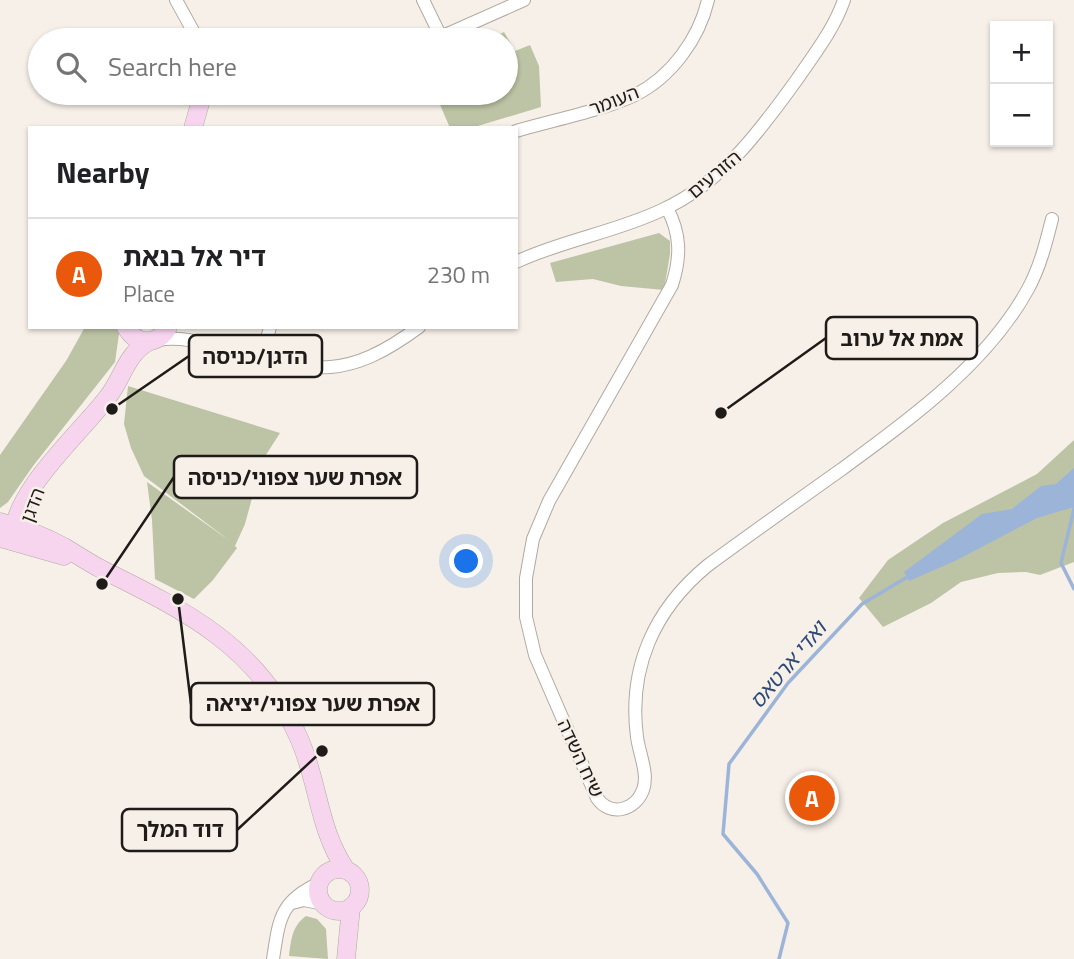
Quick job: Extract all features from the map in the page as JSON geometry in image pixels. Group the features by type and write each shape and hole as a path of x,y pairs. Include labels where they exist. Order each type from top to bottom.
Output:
{"street":[{"path":"176,0 191,28"},
{"path":"423,0 433,28"},
{"path":"462,28 524,0"},
{"name":"העומר","path":"518,130 635,95 659,80 679,60 695,36 708,0"},
{"name":"הזורעים","path":"518,261 667,208 705,185 749,144 823,42 844,0"},
{"path":"194,126 200,105"},
{"name":"שיח השדה","path":"667,208 679,243 672,285 549,501 533,540 526,578 526,617 535,655 597,798 604,807 614,810 632,804 639,798 645,786 635,720 637,677 649,638 668,605 680,590 707,566 902,426 954,380 1001,330 1023,299 1038,268 1052,219"},
{"path":"126,329 127,365"},
{"path":"128,329 135,338 158,336 200,342 303,367 325,368 347,365 379,354 416,329"},
{"path":"180,329 200,342"},
{"path":"262,358 269,329"},
{"name":"הדגן","path":"9,531 27,497 58,454 110,394 133,353 158,336"},
{"path":"9,531 54,541 201,622 241,654 278,696 300,738 327,837 346,870 358,879 360,889 358,899 351,907 340,911 304,900 291,903"},
{"path":"327,837 319,894 335,924 338,959"},
{"path":"273,959 279,920 291,903 333,870 346,870"},
{"path":"346,959 351,907"}],"green space":[{"path":"530,45 539,66 541,107 478,126 449,126 440,105 518,105 518,50"},
{"path":"659,233 670,241 664,290 621,286 593,279 556,282 550,263"},
{"path":"84,329 120,329 115,362 8,502 0,508 0,455 66,361"},
{"path":"128,386 280,433 262,461 245,524 235,546 237,548 213,580 194,599 155,579 147,482 230,541 144,476 124,424"},
{"path":"1074,440 1074,562 1040,575 1026,572 998,573 961,582 931,603 883,627 859,598 888,560 943,523 1037,474"},
{"path":"306,916 317,919 326,929 328,959 289,956 295,929"}],"water":[{"path":"1074,468 1074,507 1037,518 955,561 909,581 904,572 982,514 1012,509 1041,486 1056,484"}],"waterway":[{"path":"1074,509 1061,563 1074,589"},
{"name":"ואדי ארטאס","path":"779,959 788,923 757,874 723,834 729,764 788,683 862,604 909,576"}],"place":[{"name":"הדגן/כניסה","path":"112,409"},
{"name":"אמת אל ערוב","path":"721,413"},
{"name":"אפרת שער צפוני/כניסה","path":"102,584"},
{"name":"אפרת שער צפוני/יציאה","path":"178,599"},
{"name":"דוד המלך","path":"322,751"},
{"name":"דיר אל בנאת","path":"812,798"}]}
